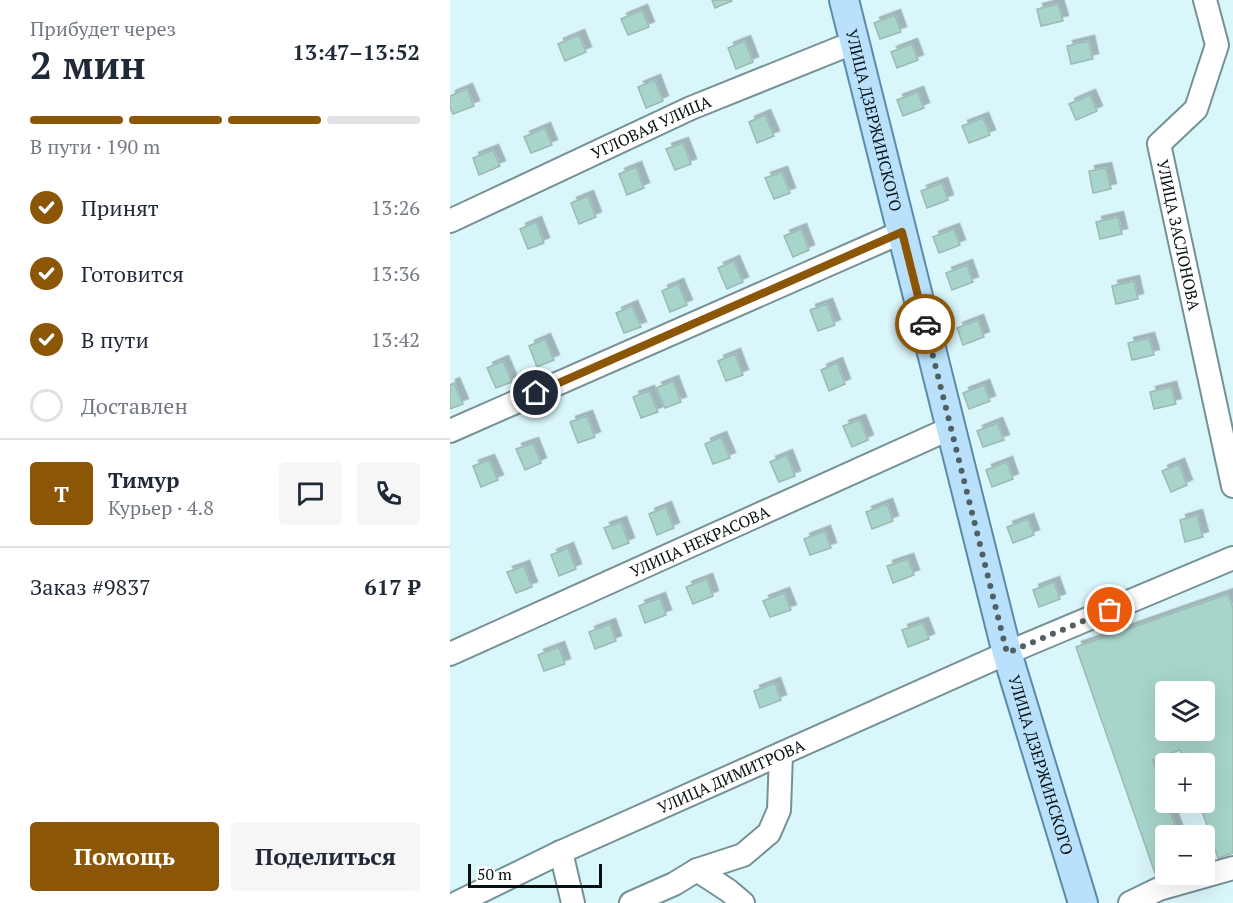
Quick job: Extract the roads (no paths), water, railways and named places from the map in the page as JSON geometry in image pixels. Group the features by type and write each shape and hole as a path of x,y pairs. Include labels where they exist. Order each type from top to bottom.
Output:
{"main road":[{"name":"УЛИЦА ДЗЕРЖИНСКОГО","path":"844,0 1007,653 1083,903"},
{"path":"1066,847 1096,903"}],"street":[{"name":"УЛИЦА ЗАСЛОНОВА","path":"1205,0 1217,45 1196,109 1159,144 1233,486"},
{"name":"УГЛОВАЯ УЛИЦА","path":"450,221 691,108 855,42"},
{"path":"450,431 902,232"},
{"name":"УЛИЦА НЕКРАСОВА","path":"450,654 951,428"},
{"path":"1007,653 1233,558"},
{"name":"УЛИЦА ДИМИТРОВА","path":"457,903 561,852 1007,653"},
{"path":"632,903 674,884 697,870 743,855 769,833 779,810 781,754"},
{"path":"561,852 573,903"},
{"path":"1130,903 1159,889 1233,868"},
{"path":"697,870 743,903"}]}
